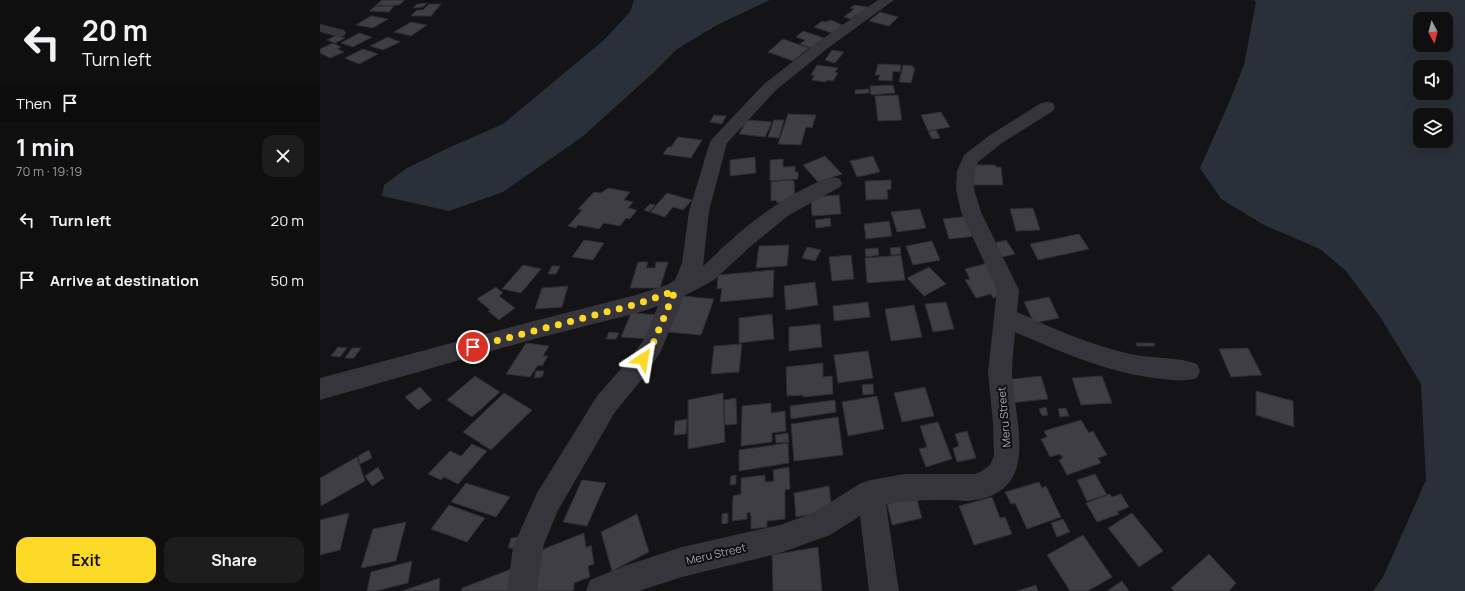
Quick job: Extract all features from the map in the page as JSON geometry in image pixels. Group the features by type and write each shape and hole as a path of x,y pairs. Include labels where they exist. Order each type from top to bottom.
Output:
{"street":[{"path":"522,591 528,547 547,503 606,404 634,372 652,346 679,289 689,275 693,263 699,211 710,168 719,142 770,87 823,45 887,0"},
{"path":"320,28 339,33"},
{"name":"Meru Street","path":"601,591 627,580 682,562 780,539 807,530 820,525 872,493 904,487 975,487 990,482 1000,474 1007,456 1006,423 1000,372 1008,290 971,212 965,188 966,172 970,159 1001,136 1047,107"},
{"path":"320,389 534,330 637,304 679,289 708,274 720,265 737,247 768,221 814,192 833,183"},
{"path":"1005,317 1096,354 1127,364 1188,371"},
{"path":"872,493 884,591"}],"shaded area":[{"path":"634,0 770,0 719,24 677,49 653,73 582,137 503,192 449,211 382,196 384,185 407,168 503,124 604,40 630,12"},
{"path":"1254,0 1465,0 1465,591 1373,591 1383,577 1426,480 1421,384 1381,318 1346,271 1320,249 1264,225 1221,199 1200,168 1244,65 1256,2"}],"building":[{"path":"382,0 405,0 399,5 375,6"},
{"path":"427,3 423,7 413,8 417,4"},
{"path":"429,4 441,4 431,16 411,16 417,10 423,10"},
{"path":"854,5 868,7 858,16 856,15 851,19 844,17 854,9 850,8"},
{"path":"376,6 394,6 389,12 369,11"},
{"path":"880,12 898,17 889,26 869,21"},
{"path":"371,16 388,19 373,28 356,25"},
{"path":"831,20 842,25 839,27 842,28 832,33 814,27 822,21 825,22"},
{"path":"411,22 427,25 411,36 394,32"},
{"path":"803,31 824,38 811,48 800,44 805,40 796,37"},
{"path":"359,33 372,37 353,47 341,43"},
{"path":"337,35 345,38 335,43 327,40"},
{"path":"388,37 400,42 383,50 370,46"},
{"path":"783,39 809,48 793,61 768,52"},
{"path":"333,43 341,47 337,49 344,52 330,58 320,53 320,49"},
{"path":"363,49 378,54 359,64 345,58"},
{"path":"832,50 844,52 835,63 825,60"},
{"path":"878,64 901,65 900,72 893,71 892,81 878,80 880,75 875,75"},
{"path":"817,65 838,68 835,72 838,73 833,81 827,80 826,82 812,80 814,75 811,75"},
{"path":"903,65 913,66 913,68 915,68 911,83 899,82"},
{"path":"893,85 895,93 871,95 870,86"},
{"path":"869,89 869,93 855,94 855,90"},
{"path":"898,95 902,120 878,121 875,96"},
{"path":"941,112 950,127 928,131 921,115"},
{"path":"788,114 816,115 812,128 806,127 801,145 778,144"},
{"path":"714,115 726,116 722,124 710,122"},
{"path":"747,120 772,122 765,137 739,134"},
{"path":"774,120 784,120 779,138 768,137"},
{"path":"936,130 940,138 932,139 928,131"},
{"path":"678,137 702,140 691,158 663,154 668,147 671,147"},
{"path":"825,156 842,174 818,182 803,165"},
{"path":"873,156 880,172 857,177 850,161"},
{"path":"755,157 756,173 730,176 730,160"},
{"path":"783,159 783,167 795,166 795,172 798,172 798,179 770,181 770,160"},
{"path":"972,165 995,165 996,167 1001,167 1003,185 973,185"},
{"path":"787,180 794,181 795,200 777,203 776,200 771,201 771,182"},
{"path":"891,180 891,189 887,190 888,199 866,200 865,181"},
{"path":"608,188 630,192 624,200 633,202 628,208 637,210 630,219 626,218 620,226 604,223 599,229 578,225 576,228 568,226 582,210 578,209 594,192 601,193"},
{"path":"667,193 692,200 683,210 673,207 665,217 650,212"},
{"path":"839,195 841,214 812,216 811,197"},
{"path":"650,204 655,205 649,212 644,210"},
{"path":"1033,208 1040,230 1016,231 1010,209"},
{"path":"920,209 926,228 897,232 891,212"},
{"path":"970,216 977,236 949,239 943,219"},
{"path":"830,218 831,226 816,228 815,220"},
{"path":"889,221 892,236 866,239 864,224"},
{"path":"1079,234 1089,249 1038,260 1030,244"},
{"path":"584,240 604,243 593,260 572,257"},
{"path":"1006,240 1015,254 998,258 989,244"},
{"path":"932,241 940,260 913,265 906,246"},
{"path":"789,245 787,266 756,268 759,246"},
{"path":"807,247 821,250 815,261 802,258"},
{"path":"900,247 901,254 891,255 890,248"},
{"path":"878,248 879,255 866,257 865,249"},
{"path":"851,255 854,279 832,281 829,257"},
{"path":"901,255 905,280 867,283 865,258"},
{"path":"638,262 648,262 646,268 655,268 656,262 668,262 660,288 630,288"},
{"path":"988,263 1004,295 993,298 991,294 976,298 965,280 970,279 965,269"},
{"path":"523,265 541,269 521,293 502,289"},
{"path":"552,266 560,266 556,274 548,274"},
{"path":"929,267 946,284 924,296 907,278"},
{"path":"774,270 773,297 720,302 722,288 717,289 718,275"},
{"path":"815,282 818,305 786,310 784,286"},
{"path":"568,286 562,307 535,309 542,288"},
{"path":"496,287 503,293 499,296 515,308 499,320 477,299"},
{"path":"682,296 714,299 701,335 667,332"},
{"path":"1049,297 1059,318 1034,323 1024,302"},
{"path":"868,302 870,317 834,321 833,306"},
{"path":"946,302 954,329 933,332 925,304"},
{"path":"914,305 922,337 891,341 885,309"},
{"path":"631,313 659,315 650,339 621,337"},
{"path":"772,314 774,339 739,343 739,318"},
{"path":"820,324 822,347 789,351 789,327"},
{"path":"609,332 619,333 616,339 606,339"},
{"path":"526,343 549,346 543,356 548,356 542,366 538,365 530,377 506,374"},
{"path":"1136,343 1154,343 1155,346 1137,346"},
{"path":"742,344 739,372 711,374 714,346"},
{"path":"338,347 347,348 340,357 331,356"},
{"path":"352,348 361,348 354,358 345,358"},
{"path":"1248,348 1262,375 1231,377 1219,349"},
{"path":"868,351 873,378 838,383 834,355"},
{"path":"823,363 823,377 832,376 833,394 803,397 803,395 787,396 786,367"},
{"path":"536,371 544,371 542,377 534,378"},
{"path":"475,376 500,392 472,417 447,400"},
{"path":"1041,376 1048,399 1010,403 1004,380"},
{"path":"1102,376 1112,403 1081,405 1072,378"},
{"path":"873,384 874,394 863,395 862,385"},
{"path":"420,387 432,400 418,410 405,397"},
{"path":"925,387 934,416 902,422 894,393"},
{"path":"1256,391 1293,401 1294,427 1256,415"},
{"path":"504,393 532,410 491,450 463,432"},
{"path":"723,393 725,442 688,449 688,400"},
{"path":"877,396 884,429 848,436 842,402"},
{"path":"736,398 737,424 725,425 724,400"},
{"path":"835,400 836,412 791,419 790,406"},
{"path":"771,403 771,413 785,411 786,431 772,433 772,442 741,446 742,406"},
{"path":"1046,407 1048,415 1042,416 1039,409"},
{"path":"1066,408 1069,416 1060,417 1058,409"},
{"path":"838,417 843,455 794,461 791,424"},
{"path":"687,419 686,434 674,435 675,421"},
{"path":"1081,420 1089,433 1093,431 1107,455 1098,458 1101,463 1067,475 1059,460 1063,458 1060,454 1050,457 1041,439 1047,437 1044,431"},
{"path":"938,422 952,459 926,467 919,449 927,447 920,426"},
{"path":"967,431 976,458 957,462 953,448 959,446 955,434"},
{"path":"788,433 789,442 776,443 775,435"},
{"path":"788,443 789,463 739,471 739,450"},
{"path":"472,444 487,451 458,484 444,477 441,480 428,474 450,451 461,456"},
{"path":"369,450 372,458 360,464 358,456"},
{"path":"357,457 365,481 321,506 320,478"},
{"path":"378,467 384,478 372,486 365,476"},
{"path":"789,467 790,489 785,490 785,519 767,521 767,527 751,529 750,512 747,513 747,519 732,521 733,496 741,494 741,478 765,475 765,482 774,481 773,470"},
{"path":"1095,474 1107,495 1087,501 1077,480"},
{"path":"736,475 736,484 730,485 731,476"},
{"path":"582,480 606,483 587,526 563,522"},
{"path":"1039,482 1042,488 1046,486 1061,517 1027,529 1015,503 1011,504 1005,492"},
{"path":"466,483 510,497 496,517 451,502"},
{"path":"829,486 832,510 796,517 794,493"},
{"path":"1110,494 1112,497 1121,494 1129,507 1117,512 1119,514 1097,522 1086,503"},
{"path":"916,496 922,518 892,525 887,504"},
{"path":"992,497 1000,518 1005,517 1012,534 974,545 959,506"},
{"path":"449,505 485,518 467,542 431,529"},
{"path":"349,513 340,550 320,555 320,520"},
{"path":"728,513 728,523 722,524 722,514"},
{"path":"1132,513 1163,551 1139,567 1108,528"},
{"path":"637,514 649,552 612,571 601,532"},
{"path":"1063,519 1070,532 1057,537 1051,523"},
{"path":"406,522 396,561 361,568 373,529"},
{"path":"584,533 586,548 591,545 594,564 588,566 590,577 574,583 574,590 571,591 533,591 531,554"},
{"path":"1083,535 1112,577 1088,591 1070,591 1047,555"},
{"path":"520,537 517,548 508,548 511,538"},
{"path":"818,547 822,591 773,591 772,555"},
{"path":"1209,554 1236,583 1229,591 1174,591 1171,588"},
{"path":"412,561 408,583 376,591 367,591 371,572"},
{"path":"514,568 516,591 462,591 462,588"},
{"path":"440,578 439,591 402,591"},
{"path":"1122,581 1129,591 1107,591"},
{"path":"1036,585 1038,591 1017,591"}],"route":[{"path":"473,347 637,304 675,291 652,346 643,359"}]}
